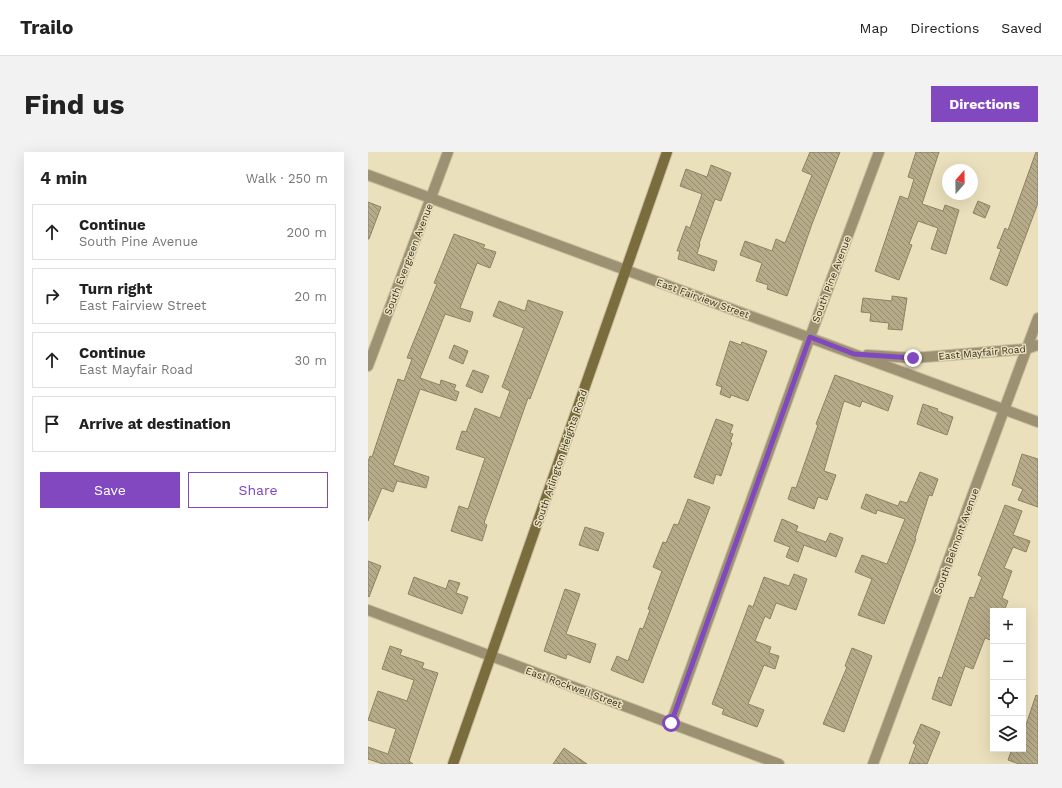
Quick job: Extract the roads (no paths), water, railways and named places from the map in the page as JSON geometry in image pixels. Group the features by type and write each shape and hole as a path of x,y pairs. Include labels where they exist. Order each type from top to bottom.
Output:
{"main road":[{"name":"South Arlington Heights Road","path":"453,764 666,152"}],"street":[{"name":"South Evergreen Avenue","path":"368,366 448,152"},
{"name":"South Pine Avenue","path":"671,723 810,337 880,152"},
{"name":"East Fairview Street","path":"368,175 1038,422"},
{"name":"South Belmont Avenue","path":"873,764 1038,318"},
{"name":"East Mayfair Road","path":"854,354 913,358 1026,349 1038,345"},
{"name":"East Rockwell Street","path":"368,610 779,764"}]}
